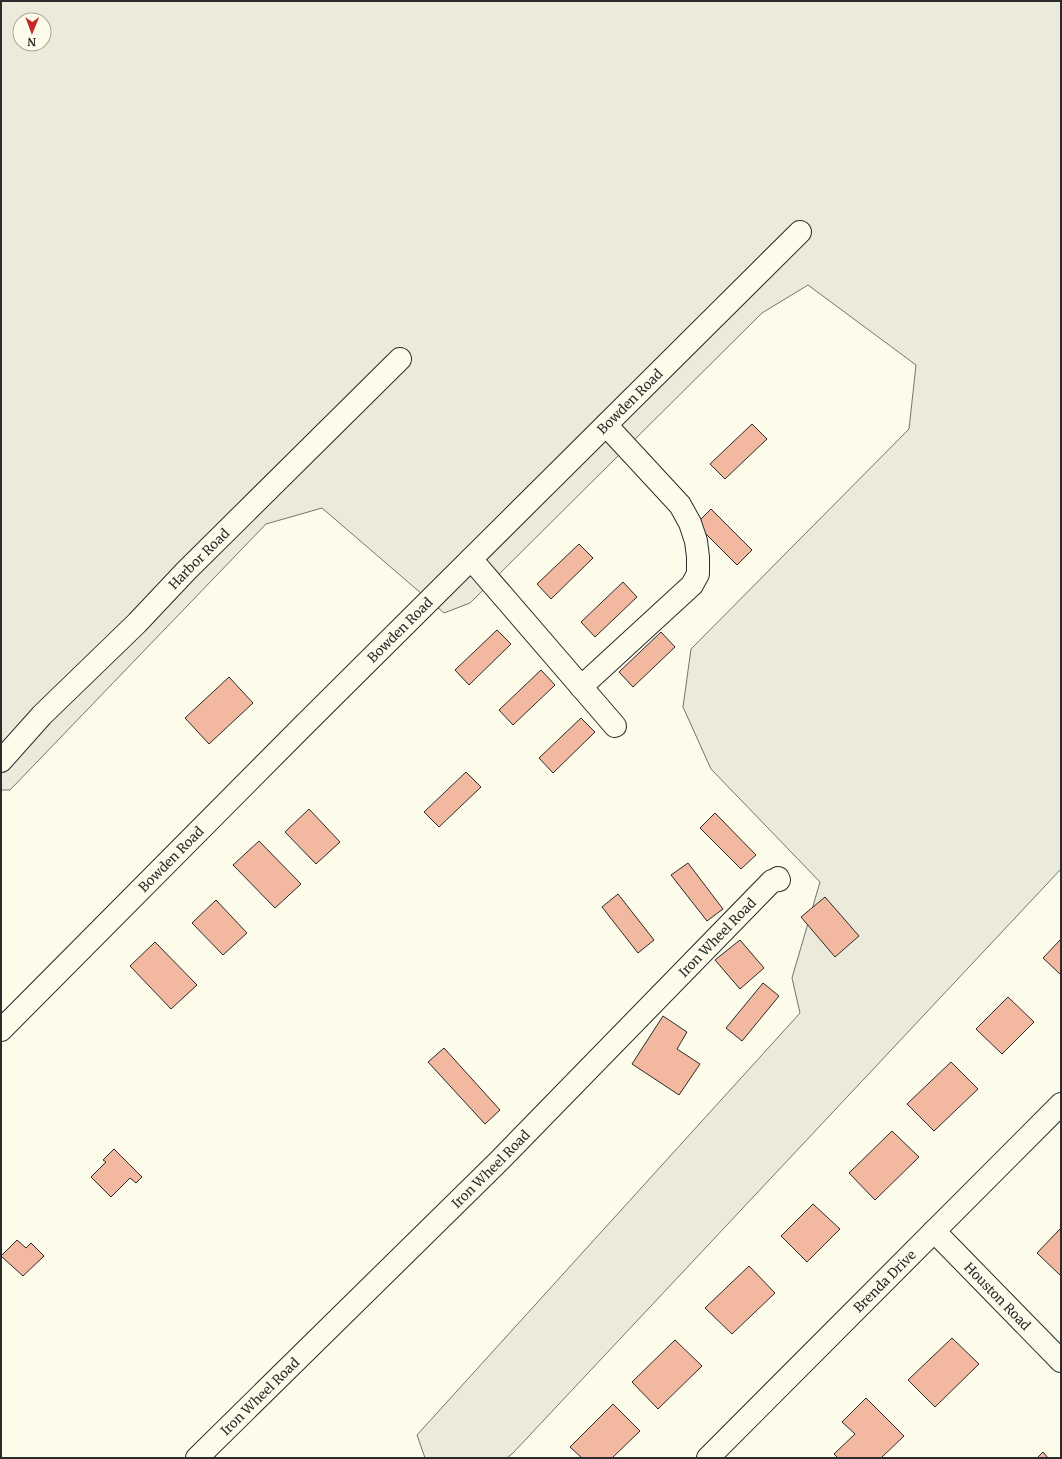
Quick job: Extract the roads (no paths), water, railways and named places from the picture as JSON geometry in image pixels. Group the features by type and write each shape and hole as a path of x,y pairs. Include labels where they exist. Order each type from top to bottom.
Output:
{"street":[{"name":"Bowden Road","path":"1,1030 470,559 800,232"},
{"name":"Harbor Road","path":"1,761 42,715 137,623 186,571 400,359"},
{"path":"581,687 692,584 698,574 696,541 690,523 680,505 606,425"},
{"path":"470,559 615,726"},
{"name":"Iron Wheel Road","path":"198,1458 494,1166 772,881 779,880 778,878"},
{"name":"Brenda Drive","path":"708,1458 1061,1104"},
{"name":"Houston Road","path":"934,1231 1061,1361"}]}
